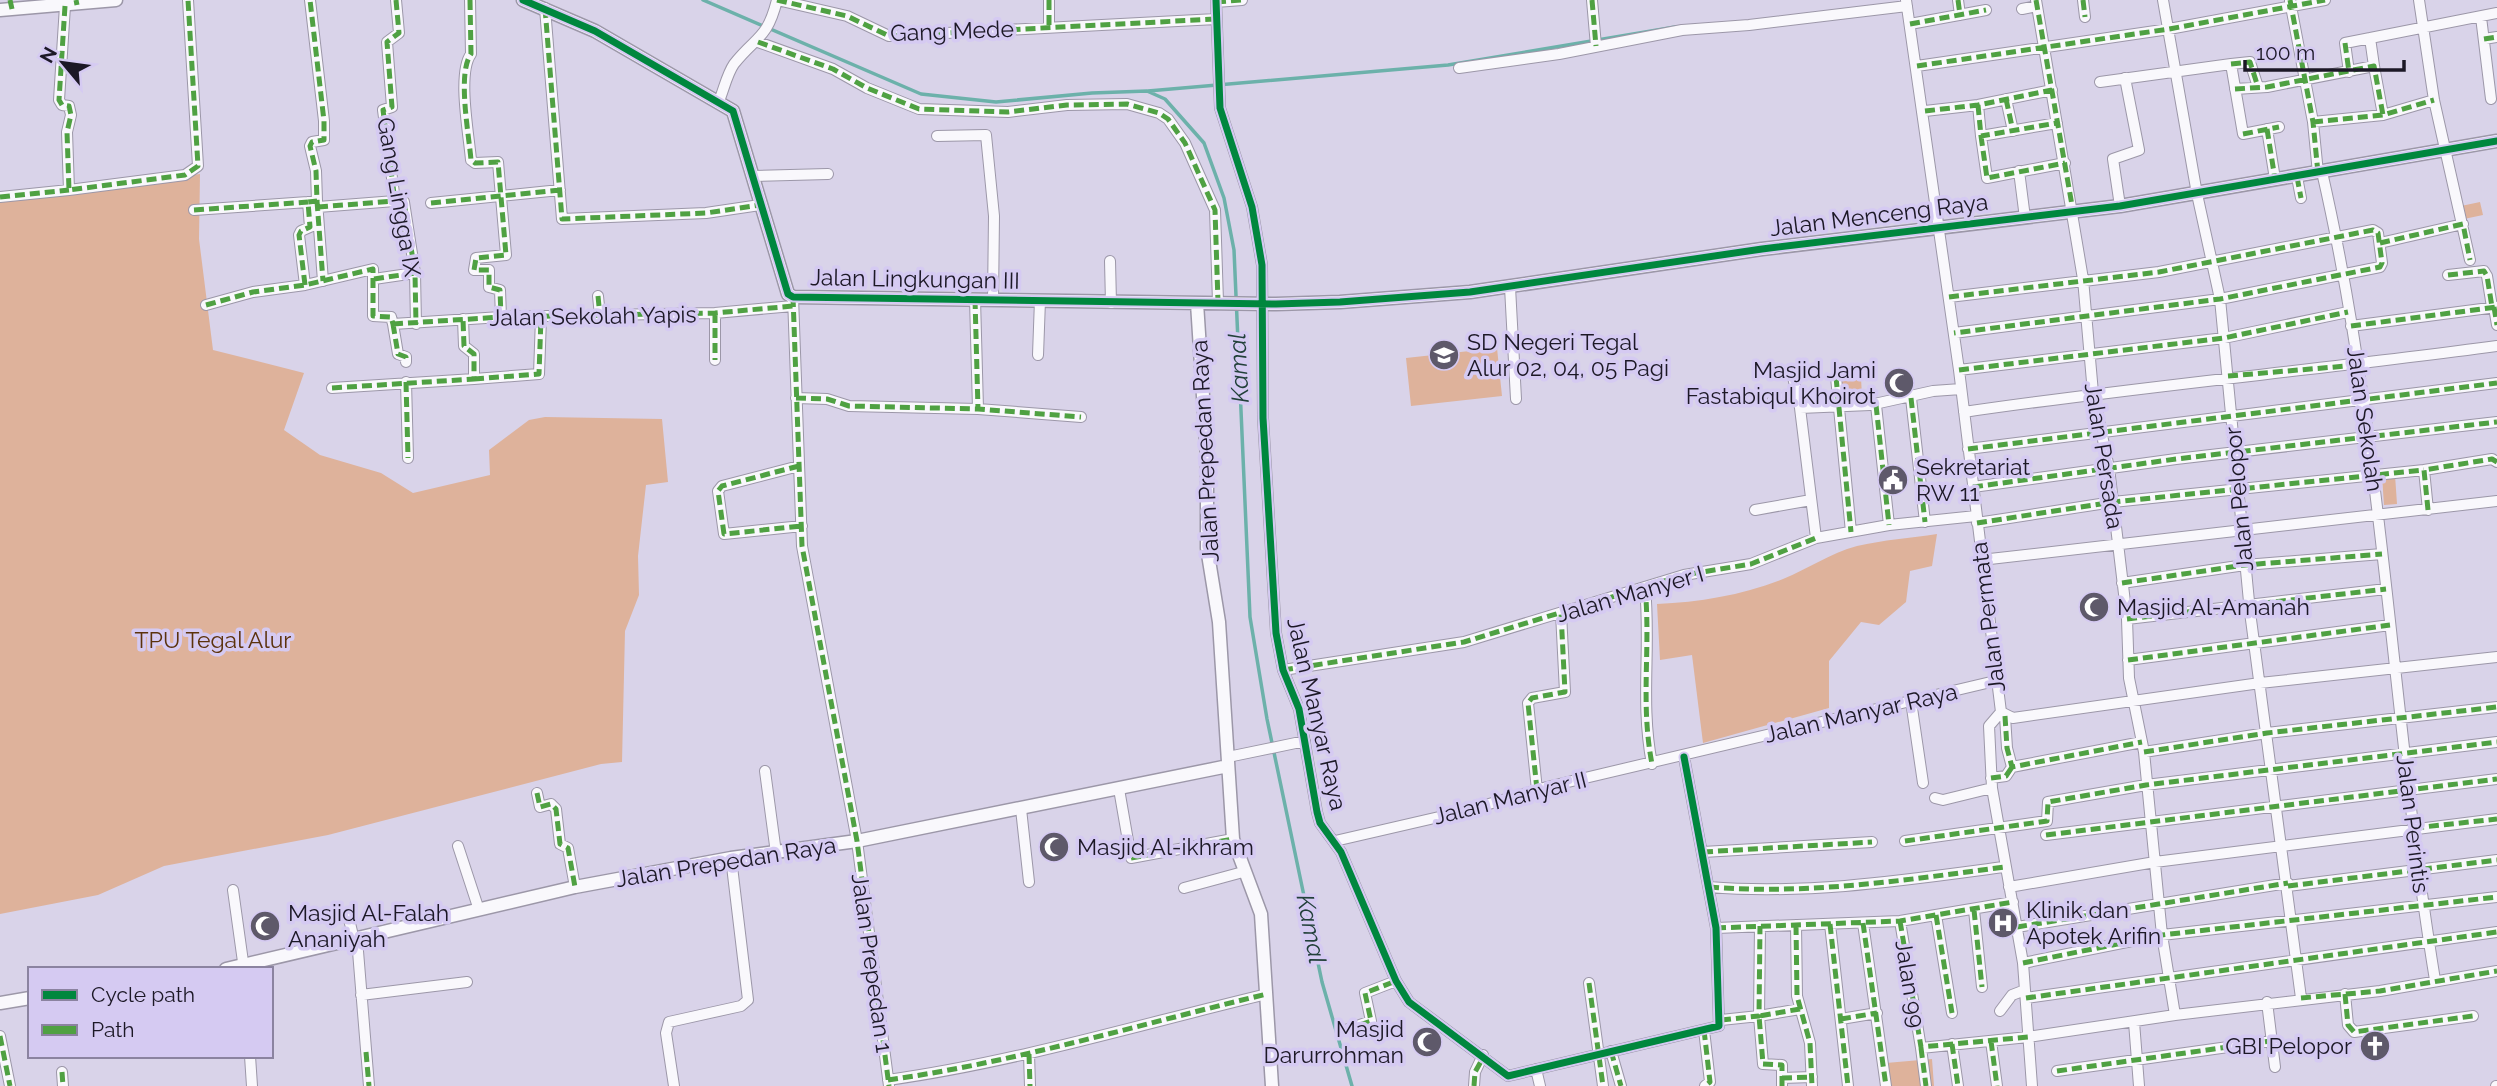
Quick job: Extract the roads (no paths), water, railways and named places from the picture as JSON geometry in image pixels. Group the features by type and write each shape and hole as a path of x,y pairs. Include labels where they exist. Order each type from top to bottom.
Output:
{"street":[{"path":"7,6 116,0"},
{"path":"0,197 185,174 198,166 188,0"},
{"path":"305,285 299,235 300,231 310,227 314,203 316,171 310,146 312,142 324,140 310,0"},
{"name":"Gang Lingga IX","path":"396,0 399,33 387,42 392,78 389,84 391,107 383,110 396,201 404,202 415,273 416,324"},
{"path":"470,0 471,54 466,60 465,83 471,160 475,163 498,162 506,256 476,258 474,270 489,270 489,287 500,290 501,317"},
{"name":"Jalan Lingkungan III","path":"523,0 595,31 733,111 760,205 788,294 793,302 993,299 1111,303 1262,303"},
{"path":"719,101 734,64 760,40 772,20 777,0"},
{"name":"Gang Mede","path":"777,0 847,16 889,36 1216,19"},
{"path":"1049,0 1049,27"},
{"path":"1216,1 1241,0"},
{"path":"1592,0 1595,42"},
{"path":"1958,0 1961,15"},
{"path":"2083,0 2085,16"},
{"name":"Jalan Pelopor","path":"2163,0 2197,194 2220,299 2249,604 2299,958 2301,998"},
{"path":"1917,66 2169,29 2291,3 2325,0"},
{"path":"2419,0 2434,100 2448,151 2470,260"},
{"name":"Jalan Manyar Raya","path":"1216,1 1217,91 1224,125 1259,237 1263,418 1276,633 1283,670 1299,709 1320,823 1335,841 1396,981 1415,1009 1483,1055 1508,1076 1704,1030 1719,1026 1721,1020"},
{"path":"1460,68 1595,42 1682,30 1749,25 1907,3"},
{"name":"Jalan Permata","path":"1907,3 1959,370 1995,681 2003,714 1989,726 1992,783 2004,867 2023,963 2032,1086"},
{"path":"2022,9 2036,3"},
{"name":"Jalan Persada","path":"2036,3 2083,279 2093,393 2109,468 2127,619 2128,660 2143,747 2162,935 2175,1015"},
{"name":"Jalan Sekolah","path":"2291,3 2320,172 2337,237 2358,365 2374,473 2394,668"},
{"path":"69,190 67,132 71,115 69,106 62,105 59,100 72,4"},
{"path":"545,8 564,220 706,213 760,205"},
{"path":"1910,24 1986,10"},
{"path":"2349,72 2345,43 2497,13"},
{"path":"2481,17 2491,99"},
{"path":"2484,39 2497,37"},
{"path":"2371,38 2383,115"},
{"path":"760,40 833,69 867,88 919,109 1008,112 1067,104 1127,104 1159,113 1168,119 1185,143 1215,210 1222,302"},
{"path":"2100,82 2244,61 2251,63 2258,87"},
{"path":"2231,64 2243,134 2279,127"},
{"path":"2235,89 2305,80 2374,65"},
{"path":"2120,206 2113,159 2139,150 2125,78"},
{"path":"1924,111 1978,105 2052,90"},
{"path":"2007,99 2013,131"},
{"path":"2313,122 2383,115 2434,100"},
{"path":"1978,105 1987,178 2065,163"},
{"path":"1981,136 2057,123"},
{"path":"2267,129 2275,180"},
{"path":"937,136 979,133 986,136 995,229 993,299"},
{"name":"Jalan Menceng Raya","path":"1262,303 1340,302 1510,286 1762,249 2025,218 2072,206 2120,206 2497,141"},
{"path":"2019,171 2025,218"},
{"path":"752,176 828,174"},
{"path":"2297,177 2301,198"},
{"path":"431,204 502,194 560,190"},
{"path":"198,210 396,201"},
{"path":"314,203 323,281"},
{"path":"2380,243 2463,224"},
{"path":"1949,297 2159,272 2374,230 2380,243 2380,267 2220,299 1954,333"},
{"path":"1110,261 1111,303"},
{"path":"208,304 253,292 305,285 373,269 374,317 391,317 398,354 405,357 406,362"},
{"path":"2448,275 2484,271 2497,325"},
{"path":"374,279 415,273"},
{"path":"1510,286 1516,399"},
{"path":"597,296 600,316"},
{"path":"975,299 978,409"},
{"path":"1038,355 1040,300"},
{"path":"793,302 802,526 724,534 718,491 722,486 799,466"},
{"name":"Jalan Sekolah Yapis","path":"393,324 501,317 715,313 793,302"},
{"name":"Jalan Prepedan Raya","path":"1197,303 1206,458 1207,548 1219,622 1233,839 1243,872 1256,897 1261,914 1272,1086"},
{"path":"2351,326 2494,307"},
{"path":"1959,370 2089,352 2224,338 2348,312"},
{"path":"715,313 715,360"},
{"path":"332,388 539,374 541,318"},
{"path":"463,319 464,346 474,354 474,379"},
{"path":"1964,412 2228,376 2358,365 2497,346"},
{"path":"1793,377 1800,408 1816,538"},
{"path":"1836,377 1852,532"},
{"path":"406,382 408,458"},
{"path":"1968,449 2497,383"},
{"path":"1800,408 1876,405 1961,389"},
{"path":"1773,400 1797,396"},
{"path":"1911,397 1925,522"},
{"path":"796,398 827,399 849,406 978,409 1081,417"},
{"path":"1876,405 1889,525"},
{"path":"1973,487 2234,452 2497,422"},
{"name":"Jalan Manyer I","path":"1283,670 1464,642 1684,575 1751,564 1816,538 1889,525 1976,519 2374,473 2424,470 2492,459 2497,462"},
{"path":"2424,470 2428,510"},
{"path":"1755,510 1811,500"},
{"path":"1981,560 2497,501"},
{"name":"Jalan Prepedan 1","path":"802,526 802,546 857,841 888,1083"},
{"path":"2122,583 2245,565 2382,554"},
{"path":"1645,587 1649,627 1643,699 1652,764"},
{"path":"2127,619 2386,589"},
{"path":"1537,790 1528,703 1532,698 1565,692 1561,613"},
{"path":"2128,660 2389,625"},
{"path":"2012,767 2003,714 2013,718 2260,683 2497,657"},
{"name":"Jalan Perintis","path":"2394,668 2435,980"},
{"name":"Jalan Manyar Raya","path":"1684,757 1995,681"},
{"path":"1911,701 1923,783"},
{"path":"1935,798 1943,800 1992,783 2006,776 2012,767 2143,747 2497,707"},
{"path":"1228,762 1252,753 1306,741"},
{"path":"1905,841 2047,821 2048,802 2146,785 2404,755 2497,741"},
{"path":"1684,757 1716,928 1721,1020 1800,1009"},
{"name":"Jalan Manyar II","path":"1335,841 1537,790 1684,757"},
{"name":"Jalan Prepedan Raya","path":"244,967 575,887 731,858 857,841 1119,789 1228,762"},
{"path":"765,771 776,853"},
{"path":"2046,835 2497,779"},
{"path":"1119,789 1130,858 1233,839"},
{"path":"537,793 540,807 551,804 556,808 560,845 569,850 575,887"},
{"path":"1021,808 1029,882"},
{"path":"2009,887 2155,862 2497,819"},
{"path":"1703,852 1872,842"},
{"path":"458,846 479,909"},
{"path":"674,1086 667,1025 680,1018 743,1006 748,1000 747,972 731,858"},
{"path":"2017,927 2159,902 2497,860"},
{"path":"1709,887 1753,890 1875,885 2004,867"},
{"path":"1184,888 1243,872"},
{"path":"233,890 244,967"},
{"path":"2023,963 2162,935 2497,897"},
{"path":"1716,928 1900,921 2013,902"},
{"path":"1974,909 1982,987"},
{"path":"348,915 355,939 369,1086"},
{"path":"1936,915 1952,1013"},
{"name":"Jalan 99","path":"1900,921 1926,1086"},
{"path":"1863,923 1886,1086"},
{"path":"1830,924 1848,1086"},
{"path":"1760,926 1759,1016 1763,1064 1782,1065 1782,1082 1812,1081 1810,1043 1797,996 1796,925"},
{"path":"2000,1012 2012,995 2497,932"},
{"path":"1921,1047 2028,1037 2497,971"},
{"path":"1346,1030 1371,1021 1365,993 1396,981"},
{"path":"361,995 467,982"},
{"path":"1589,983 1603,1086"},
{"path":"888,1083 1029,1054 1267,994"},
{"path":"2346,994 2348,1028 2354,1032 2473,1016"},
{"path":"0,1003 28,999"},
{"path":"2267,1002 2275,1067"},
{"path":"1841,1019 1877,1013"},
{"path":"2134,1022 2139,1086"},
{"path":"1704,1030 1710,1082 1705,1086"},
{"path":"0,1036 10,1086"},
{"path":"1991,1041 1997,1086"},
{"path":"2057,1071 2271,1041"},
{"path":"1952,1044 1958,1086"},
{"path":"1611,1051 1621,1086"},
{"path":"1029,1054 1030,1086"},
{"path":"1474,1086 1475,1073 1483,1055"},
{"path":"250,1058 252,1086"},
{"path":"1535,1069 1540,1086"},
{"path":"62,1072 62,1086"}],"waterway":[{"name":"Kamal","path":"703,0 921,94 996,102 1147,91 1165,99 1204,143 1224,198 1234,250 1250,617 1267,719 1322,982 1352,1086"},
{"path":"1148,91 1448,65 1675,27"}],"place":[{"name":"SD Negeri Tegal Alur 02, 04, 05 Pagi","path":"1444,355"},
{"name":"Masjid Jami Fastabiqul Khoirot","path":"1899,383"},
{"name":"Sekretariat RW 11","path":"1893,480"},
{"name":"Masjid Al-Amanah","path":"2094,607"},
{"name":"Masjid Al-ikhram","path":"1054,847"},
{"name":"Klinik dan Apotek Arifin","path":"2003,923"},
{"name":"Masjid Al-Falah Ananiyah","path":"265,926"},
{"name":"Masjid Darurrohman","path":"1427,1042"},
{"name":"GBI Pelopor","path":"2375,1046"}],"park label":[{"name":"TPU Tegal Alur","path":"213,640"}]}
